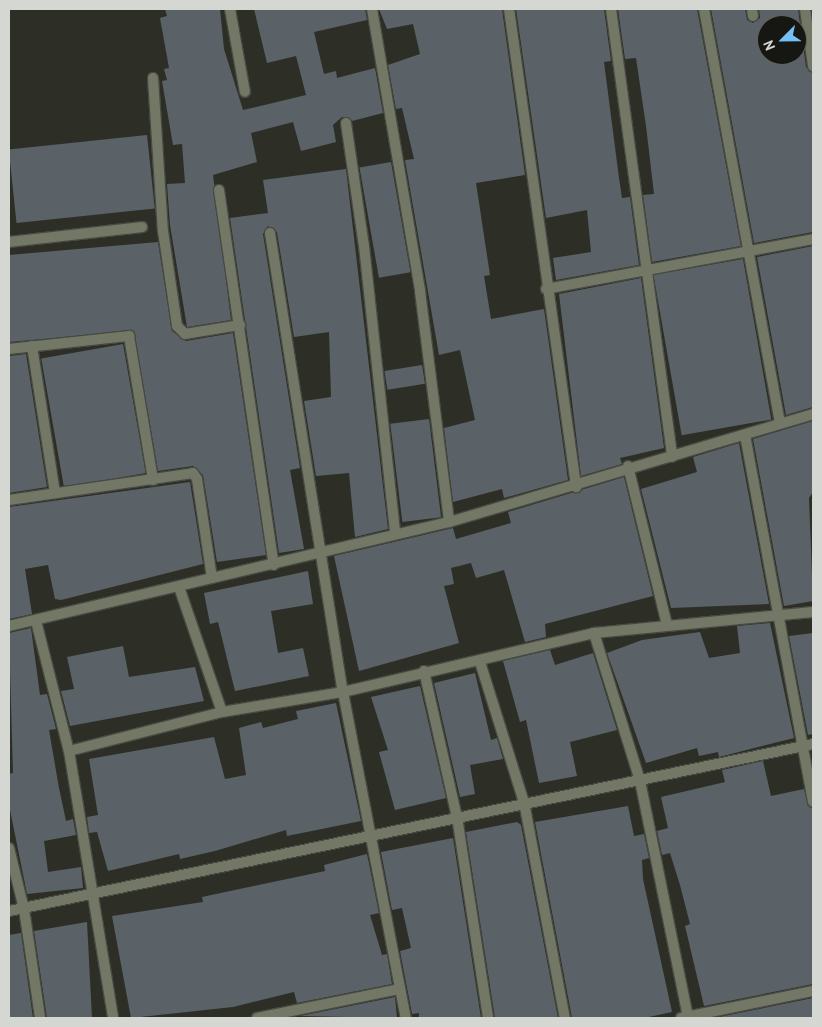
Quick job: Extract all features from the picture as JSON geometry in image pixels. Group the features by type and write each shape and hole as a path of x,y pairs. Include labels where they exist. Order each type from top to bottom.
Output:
{"street":[{"path":"230,9 245,92"},
{"path":"372,9 420,291 449,522"},
{"path":"509,9 546,290 576,487"},
{"path":"610,9 648,272 672,457"},
{"path":"704,9 746,252 780,422"},
{"path":"805,9 813,66"},
{"path":"153,78 163,231 178,326 185,334 240,325"},
{"path":"346,123 364,246 395,532"},
{"path":"219,190 274,565"},
{"path":"9,242 142,227"},
{"path":"270,234 343,692 373,834 406,1018"},
{"path":"546,290 813,239"},
{"path":"9,349 129,336 153,480"},
{"path":"32,346 55,493"},
{"path":"9,626 274,565 395,532 449,522 576,487 628,466 672,457 745,435 780,422 813,414"},
{"path":"745,435 813,802"},
{"path":"628,466 668,625"},
{"path":"9,500 196,475 212,578"},
{"path":"179,587 222,712"},
{"path":"69,751 222,712 343,692 424,671 480,662 594,633 778,612 813,612"},
{"path":"36,621 69,751 96,896 114,1018"},
{"path":"594,633 640,782 684,1017 813,991"},
{"path":"480,662 524,802 565,1018"},
{"path":"424,671 456,816 488,1018"},
{"path":"9,911 96,896 456,816 640,782 813,744"},
{"path":"9,848 24,909 40,1018"},
{"path":"257,1018 400,989"}],"building":[{"path":"165,9 220,9 224,49 243,110 306,95 296,56 267,63 254,9 365,9 367,20 314,32 324,74 336,71 337,78 375,68 383,113 352,121 342,117 333,125 336,142 301,151 293,122 251,133 257,162 213,175 231,320 187,327 170,225 167,184 185,183 182,144 173,145 162,81 167,80 164,69 169,68 160,18 167,16"},
{"path":"379,9 502,9 525,175 476,183 490,275 484,276 491,319 544,309 568,480 504,498 502,489 453,502 444,428 475,420 460,350 439,355 405,160 414,159 402,108 396,109 388,65 420,54 413,24 387,29"},
{"path":"516,9 604,9 611,61 604,62 619,178 622,198 630,197 639,265 556,280 553,258 591,252 587,210 546,218"},
{"path":"618,9 697,9 741,246 652,262 643,195 654,194 646,126 636,58 625,59"},
{"path":"711,9 745,9 747,20 753,23 757,20 757,65 806,65 813,73 813,232 754,243"},
{"path":"759,9 798,9 799,15 760,15"},
{"path":"147,135 155,209 16,223 9,150"},
{"path":"391,162 410,272 379,278 359,168"},
{"path":"346,169 388,529 355,537 349,473 316,476 304,401 331,397 329,332 294,337 277,232 268,226 263,234 300,468 290,470 304,549 279,553 230,218 268,213 263,180"},
{"path":"158,242 172,331 186,341 233,333 266,555 217,562 203,475 193,466 158,471 134,331 9,342 9,255"},
{"path":"813,246 813,407 786,415 757,257"},
{"path":"743,259 771,420 682,435 653,275"},
{"path":"641,278 664,448 620,458 622,464 581,476 559,294"},
{"path":"123,344 146,473 64,487 41,358"},
{"path":"26,354 47,487 9,493 9,356"},
{"path":"422,365 425,384 387,390 384,371"},
{"path":"429,419 441,517 402,522 390,424"},
{"path":"813,421 813,492 809,498 813,601 784,606 753,439"},
{"path":"739,443 769,604 671,608 641,489 697,472 693,457"},
{"path":"624,477 653,596 545,624 546,637 525,642 504,570 476,578 471,563 451,568 454,584 444,586 459,643 359,671 334,556 453,528 456,539 511,523 508,512"},
{"path":"190,482 203,564 61,600 55,599 48,565 25,569 32,614 9,619 9,507"},
{"path":"308,571 313,604 271,611 278,653 303,648 309,676 235,691 218,622 210,624 204,593"},
{"path":"770,623 794,738 719,757 718,752 699,756 697,748 646,763 607,653 642,640 700,632 709,658 740,653 737,626"},
{"path":"31,628 40,695 47,694 56,729 49,730 66,821 73,819 76,835 44,841 48,872 81,867 83,888 27,894 9,805 9,774 13,773 9,633"},
{"path":"813,633 813,734 808,735 789,636"},
{"path":"123,646 129,677 195,667 204,701 70,726 61,691 74,689 67,657"},
{"path":"550,650 555,665 593,653 617,730 570,742 577,776 539,783 526,720 520,722 503,661"},
{"path":"475,673 491,740 497,738 503,759 470,765 475,794 460,797 434,683"},
{"path":"420,686 446,798 395,810 379,752 388,750 371,697"},
{"path":"336,703 361,821 287,836 286,830 215,851 180,859 179,854 108,871 97,832 89,833 87,817 98,815 89,759 214,737 225,779 246,775 239,728 261,722 263,728 298,719 296,711"},
{"path":"763,761 771,796 804,789 808,806 813,809 813,984 704,1006 685,926 690,924 680,885 670,853 662,855 657,831 668,828 661,797 725,782 722,770"},
{"path":"628,806 634,836 644,834 649,858 642,860 643,879 672,1012 644,1018 572,1018 535,822"},
{"path":"517,822 521,825 558,1018 495,1018 466,832"},
{"path":"453,838 481,1018 419,1018 419,1013 412,1014 400,951 411,948 402,908 392,910 381,852"},
{"path":"367,854 379,913 370,915 382,955 387,954 392,984 297,1003 294,992 233,1007 131,1018 112,916 203,902 202,897 325,871 324,865"},
{"path":"87,922 92,1018 47,1018 34,931"},
{"path":"21,933 33,1018 9,1018 9,935"},
{"path":"395,997 397,1018 300,1016"},
{"path":"813,998 813,1018 714,1018"}]}
